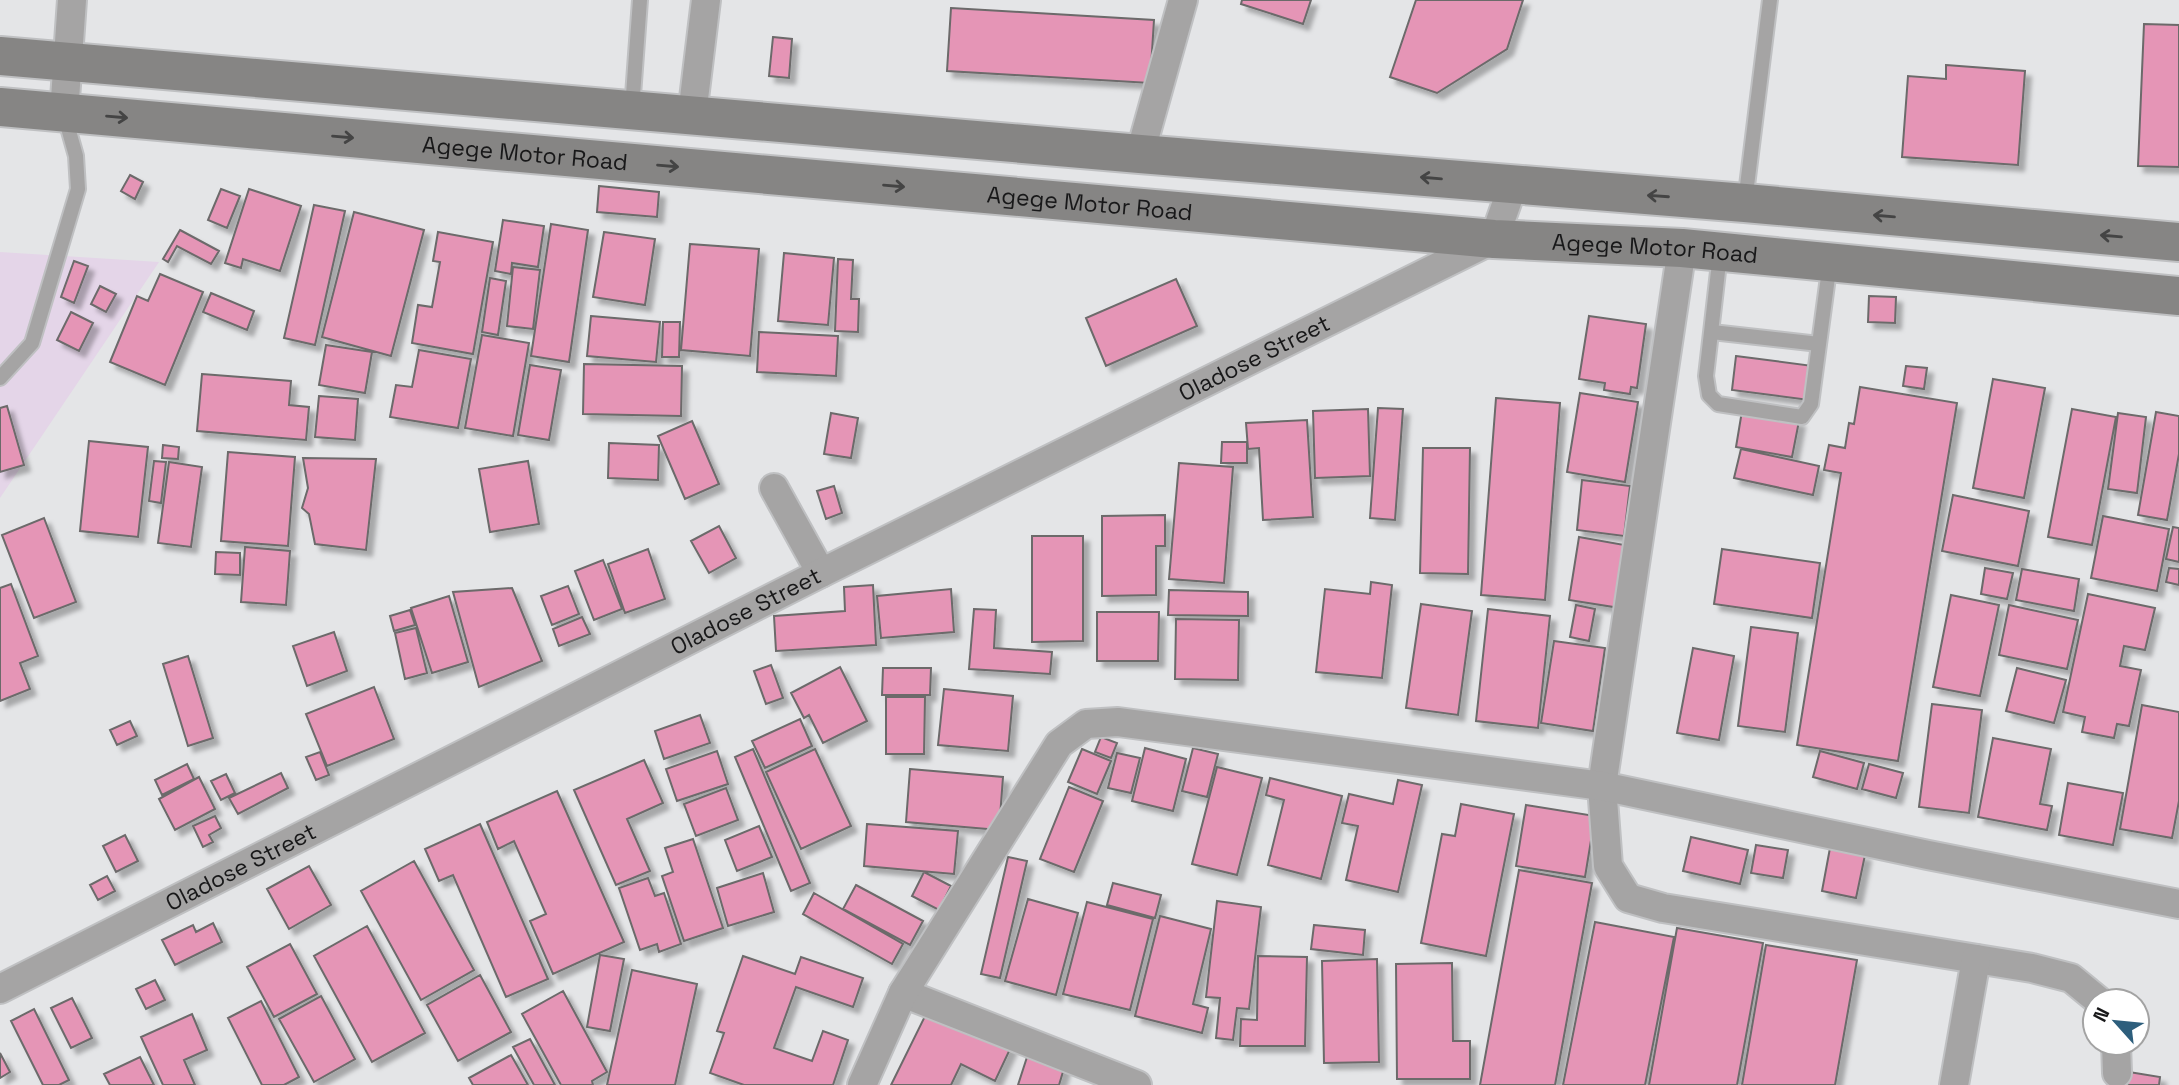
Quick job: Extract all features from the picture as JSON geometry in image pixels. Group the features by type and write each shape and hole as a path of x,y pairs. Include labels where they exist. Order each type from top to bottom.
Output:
{"main road":[{"path":"0,56 2179,242"},
{"name":"Agege Motor Road","path":"0,107 1494,239 1682,248 2179,296"}],"street":[{"path":"64,113 72,0"},
{"path":"692,115 706,0"},
{"path":"1140,154 1183,0"},
{"path":"1494,239 1513,185"},
{"name":"Oladose Street","path":"0,989 821,573 1494,239"},
{"path":"1682,248 1602,786 1608,866 1628,898 1663,908 2032,968 2071,978 2082,987"},
{"path":"774,488 821,573"},
{"path":"862,1085 903,993 1059,744 1086,724 1118,722 1602,786 1928,855 2179,904"},
{"path":"1954,1085 1976,958"},
{"path":"903,993 1137,1085"},
{"path":"2116,1057 2117,1073"}],"lane":[{"path":"632,111 640,0"},
{"path":"1745,203 1769,0"},
{"path":"0,378 32,343 78,188 76,156 64,113"},
{"path":"1721,253 1706,376 1706,386 1712,400 1718,404 1802,417 1811,404 1830,262"},
{"path":"1712,332 1819,344"}],"shaded area":[{"path":"0,252 159,262 0,498"}],"building":[{"path":"1242,0 1311,0 1303,24 1241,4"},
{"path":"1416,0 1523,0 1507,49 1437,93 1390,77"},
{"path":"951,8 1154,20 1150,83 947,71"},
{"path":"2144,24 2179,25 2179,167 2138,166"},
{"path":"773,37 792,39 789,78 769,76"},
{"path":"1946,65 2025,71 2018,165 1902,157 1908,76 1946,79"},
{"path":"130,175 143,182 135,199 121,191"},
{"path":"599,186 659,192 657,217 597,212"},
{"path":"221,189 240,196 227,228 208,220"},
{"path":"249,189 301,206 280,271 243,259 241,268 225,263"},
{"path":"314,205 345,211 315,345 284,338"},
{"path":"354,212 424,230 391,356 322,337"},
{"path":"503,220 544,226 538,267 512,263 511,274 495,271"},
{"path":"551,224 588,230 569,362 531,356"},
{"path":"180,230 219,251 211,264 177,246 168,262 163,259"},
{"path":"438,232 493,242 473,354 412,343 418,305 432,307 440,262 433,261"},
{"path":"604,232 655,239 645,305 593,297"},
{"path":"690,244 759,249 750,356 681,350"},
{"path":"784,253 834,258 828,325 778,321"},
{"path":"838,259 853,260 851,299 859,299 858,332 835,331"},
{"path":"74,261 88,266 74,303 61,297"},
{"path":"513,267 540,270 533,329 507,326"},
{"path":"160,274 203,292 165,385 110,362 137,296 148,301"},
{"path":"490,278 506,281 498,335 482,332"},
{"path":"1176,279 1197,326 1106,366 1086,318"},
{"path":"100,286 116,294 106,312 91,304"},
{"path":"211,293 254,311 247,330 203,312"},
{"path":"1869,296 1896,297 1895,323 1868,322"},
{"path":"71,312 93,323 79,351 57,340"},
{"path":"591,316 660,322 656,362 587,356"},
{"path":"1589,316 1646,324 1637,388 1631,387 1630,394 1604,390 1605,383 1579,379"},
{"path":"663,322 680,322 679,357 662,357"},
{"path":"759,332 838,336 836,376 757,372"},
{"path":"482,335 529,343 513,436 465,428"},
{"path":"326,345 372,352 365,393 319,385"},
{"path":"419,350 471,359 458,428 390,417 396,385 412,387"},
{"path":"1736,356 1813,366 1809,400 1732,390"},
{"path":"584,364 682,366 681,416 583,414"},
{"path":"530,365 561,370 549,440 518,435"},
{"path":"1906,366 1927,368 1924,389 1903,386"},
{"path":"202,374 291,381 289,405 309,407 306,440 197,431"},
{"path":"1993,379 2045,388 2024,498 1973,488"},
{"path":"1860,387 1957,403 1898,761 1797,745 1841,473 1824,470 1829,445 1845,448 1849,423 1854,424"},
{"path":"1580,393 1638,402 1625,482 1567,472"},
{"path":"319,396 358,399 355,440 315,437"},
{"path":"1496,398 1560,403 1545,600 1481,595"},
{"path":"7,406 24,465 0,472 0,408"},
{"path":"1378,408 1403,409 1395,520 1370,518"},
{"path":"1368,409 1370,476 1315,478 1313,411"},
{"path":"2072,409 2116,417 2092,545 2048,537"},
{"path":"1742,411 1799,421 1792,457 1736,447"},
{"path":"2156,412 2179,416 2179,454 2167,520 2138,515"},
{"path":"831,413 858,418 851,458 824,454"},
{"path":"2118,413 2146,417 2137,493 2108,489"},
{"path":"1307,420 1313,517 1263,520 1259,448 1248,449 1246,423"},
{"path":"692,421 719,484 685,499 658,436"},
{"path":"89,441 148,447 138,537 80,531"},
{"path":"1222,442 1247,442 1247,463 1221,463"},
{"path":"609,443 659,445 658,480 608,478"},
{"path":"163,445 179,447 178,459 162,458"},
{"path":"1423,448 1470,448 1468,574 1420,573"},
{"path":"1741,449 1819,466 1813,495 1734,478"},
{"path":"228,452 295,457 288,546 221,541"},
{"path":"303,458 376,459 366,550 315,544 309,514 302,508 308,488"},
{"path":"154,461 166,462 161,503 149,501"},
{"path":"528,461 539,524 490,532 479,469"},
{"path":"169,462 202,467 191,547 158,543"},
{"path":"1179,463 1233,467 1224,583 1169,579"},
{"path":"1582,480 1630,486 1624,536 1577,530"},
{"path":"834,486 842,513 826,519 817,491"},
{"path":"1953,495 2029,511 2018,566 1942,551"},
{"path":"1165,515 1165,546 1156,546 1156,595 1102,596 1102,516"},
{"path":"2103,516 2169,529 2157,591 2091,578"},
{"path":"44,518 76,602 34,618 2,535"},
{"path":"719,526 736,558 709,573 691,541"},
{"path":"2173,527 2179,528 2179,562 2166,559"},
{"path":"1032,536 1083,536 1083,641 1032,642"},
{"path":"1579,537 1630,546 1620,608 1569,600"},
{"path":"245,547 290,551 286,605 241,602"},
{"path":"648,549 665,599 625,613 608,564"},
{"path":"1722,549 1820,563 1812,618 1714,604"},
{"path":"216,552 240,553 240,575 215,574"},
{"path":"603,560 622,609 594,620 575,571"},
{"path":"1985,568 2013,573 2007,599 1981,594"},
{"path":"2169,568 2179,569 2179,585 2166,582"},
{"path":"2022,569 2079,579 2074,611 2016,600"},
{"path":"1371,582 1392,585 1382,678 1316,672 1325,589 1370,594"},
{"path":"11,584 38,656 20,663 30,689 0,701 0,588"},
{"path":"873,585 876,645 776,651 774,616 845,611 844,587"},
{"path":"568,586 579,614 552,625 541,596"},
{"path":"512,588 542,661 479,687 453,592"},
{"path":"951,589 954,632 881,638 877,596"},
{"path":"1169,590 1248,592 1248,616 1168,615"},
{"path":"2088,594 2155,608 2145,650 2124,646 2120,666 2141,670 2129,726 2117,724 2114,738 2082,732 2085,717 2063,712"},
{"path":"1951,595 1999,605 1980,696 1933,687"},
{"path":"449,596 468,662 432,673 411,608"},
{"path":"1421,604 1472,611 1458,715 1406,708"},
{"path":"1576,605 1595,609 1589,641 1570,637"},
{"path":"2009,605 2078,620 2067,669 1999,655"},
{"path":"974,609 996,610 994,648 1052,652 1050,674 969,669"},
{"path":"1488,609 1550,616 1538,728 1476,721"},
{"path":"410,610 415,625 394,631 390,616"},
{"path":"1097,612 1159,612 1158,661 1097,661"},
{"path":"582,617 590,634 559,646 553,629"},
{"path":"1176,619 1239,620 1238,680 1175,679"},
{"path":"1751,627 1798,633 1785,732 1738,726"},
{"path":"416,628 427,673 405,679 395,633"},
{"path":"334,632 347,671 307,686 293,646"},
{"path":"1554,641 1605,648 1593,731 1541,723"},
{"path":"1693,648 1734,656 1719,740 1677,733"},
{"path":"188,656 213,738 188,746 163,664"},
{"path":"771,665 783,698 766,704 754,671"},
{"path":"840,667 867,721 823,743 809,715 804,718 791,693"},
{"path":"883,668 931,668 930,695 882,695"},
{"path":"2017,668 2066,680 2054,723 2006,711"},
{"path":"374,687 394,739 327,766 306,714"},
{"path":"944,689 1013,696 1008,751 938,745"},
{"path":"886,697 925,697 924,754 886,754"},
{"path":"1932,704 1982,710 1969,813 1919,807"},
{"path":"2142,705 2179,712 2179,801 2172,838 2120,829"},
{"path":"700,715 710,743 664,759 655,731"},
{"path":"800,719 812,746 765,768 752,741"},
{"path":"130,721 137,736 117,745 110,730"},
{"path":"1101,737 1117,743 1111,758 1095,752"},
{"path":"1993,738 2051,749 2040,804 2052,806 2047,830 1978,817"},
{"path":"1145,748 1186,759 1173,811 1132,801"},
{"path":"1193,748 1218,754 1207,797 1182,791"},
{"path":"753,749 810,883 791,891 735,757"},
{"path":"815,749 851,826 801,849 766,772"},
{"path":"1082,749 1111,761 1097,794 1068,782"},
{"path":"717,751 728,784 677,801 666,769"},
{"path":"1820,751 1864,763 1857,789 1813,777"},
{"path":"320,752 329,775 316,780 306,757"},
{"path":"1117,753 1140,758 1131,793 1108,788"},
{"path":"644,760 663,803 627,819 650,871 616,885 574,790"},
{"path":"187,764 194,779 162,795 155,780"},
{"path":"1869,764 1903,773 1896,798 1862,789"},
{"path":"1217,767 1262,778 1237,875 1192,864"},
{"path":"910,769 1003,777 999,830 906,822"},
{"path":"281,773 288,788 238,814 229,798"},
{"path":"226,774 235,793 221,800 211,781"},
{"path":"199,777 215,809 175,830 159,799"},
{"path":"1270,778 1342,796 1321,879 1268,865 1284,800 1266,795"},
{"path":"1398,780 1422,785 1398,892 1346,880 1358,826 1342,823 1349,794 1393,804"},
{"path":"2068,783 2123,793 2113,845 2059,835"},
{"path":"1069,787 1103,801 1074,872 1040,859"},
{"path":"726,788 738,820 696,836 684,804"},
{"path":"557,791 624,942 553,974 530,921 546,914 514,841 498,849 487,822"},
{"path":"1461,804 1514,814 1486,956 1421,943 1442,834 1455,836"},
{"path":"1526,805 1595,816 1585,877 1516,866"},
{"path":"215,816 221,828 209,835 213,842 203,847 193,826"},
{"path":"480,824 548,979 506,997 453,875 439,881 425,849"},
{"path":"867,824 958,831 954,874 864,866"},
{"path":"759,826 772,857 737,871 725,840"},
{"path":"125,835 138,861 116,872 103,846"},
{"path":"1691,837 1748,850 1740,884 1683,871"},
{"path":"693,839 723,928 684,941 662,876 673,872 665,848"},
{"path":"1756,845 1788,850 1783,878 1751,873"},
{"path":"1830,848 1865,855 1856,898 1822,891"},
{"path":"1008,857 1027,861 1000,978 981,974"},
{"path":"414,861 474,970 421,1000 361,891"},
{"path":"309,866 331,905 289,929 267,889"},
{"path":"1519,870 1592,883 1555,1085 1480,1085"},
{"path":"924,872 951,886 939,910 912,896"},
{"path":"763,873 774,912 728,926 717,888"},
{"path":"107,876 115,891 98,900 90,885"},
{"path":"648,878 655,896 664,893 681,944 659,952 657,944 640,950 619,888"},
{"path":"1113,883 1161,895 1155,918 1107,905"},
{"path":"856,885 923,921 910,945 843,909"},
{"path":"814,893 903,944 892,964 803,914"},
{"path":"1028,899 1078,913 1056,995 1005,981"},
{"path":"1217,901 1261,907 1249,1009 1237,1008 1233,1040 1216,1038 1220,998 1206,997"},
{"path":"1087,902 1153,919 1130,1010 1063,994"},
{"path":"1160,916 1211,929 1193,1004 1208,1008 1202,1033 1135,1016"},
{"path":"1595,922 1674,937 1645,1085 1563,1085"},
{"path":"213,923 222,942 175,965 162,940 193,925 196,932"},
{"path":"1314,925 1365,930 1363,955 1311,949"},
{"path":"367,926 425,1033 372,1062 314,956"},
{"path":"1677,928 1763,943 1737,1085 1649,1085"},
{"path":"290,944 317,994 274,1017 247,967"},
{"path":"1766,945 1857,960 1835,1085 1742,1085"},
{"path":"600,955 624,959 610,1031 587,1027"},
{"path":"743,956 795,974 801,957 863,978 853,1007 796,987 774,1048 812,1061 823,1031 848,1040 833,1085 744,1085 710,1073 724,1033 717,1031"},
{"path":"1258,956 1307,957 1305,1046 1240,1046 1241,1019 1257,1020"},
{"path":"1377,959 1379,1062 1324,1063 1322,961"},
{"path":"1452,963 1453,1041 1470,1041 1470,1079 1397,1079 1396,964"},
{"path":"632,970 697,984 675,1085 607,1085"},
{"path":"480,975 511,1032 458,1061 427,1005"},
{"path":"155,980 165,1000 146,1009 136,989"},
{"path":"563,991 607,1072 592,1081 593,1085 561,1085 522,1014"},
{"path":"321,996 355,1059 314,1082 279,1019"},
{"path":"72,998 92,1038 71,1048 51,1008"},
{"path":"261,1001 299,1077 284,1085 262,1085 228,1018"},
{"path":"930,1006 1011,1047 995,1081 961,1064 951,1085 891,1085"},
{"path":"34,1009 69,1080 59,1085 43,1085 11,1021"},
{"path":"192,1014 207,1050 184,1060 195,1085 163,1085 141,1037"},
{"path":"530,1039 555,1085 534,1085 513,1047"},
{"path":"0,1053 10,1072 0,1078"},
{"path":"1028,1054 1065,1065 1059,1085 1018,1085"},
{"path":"511,1055 528,1085 473,1085 469,1078"},
{"path":"140,1057 154,1085 110,1085 104,1074"},
{"path":"2129,1072 2160,1077 2159,1085 2127,1085"}]}
